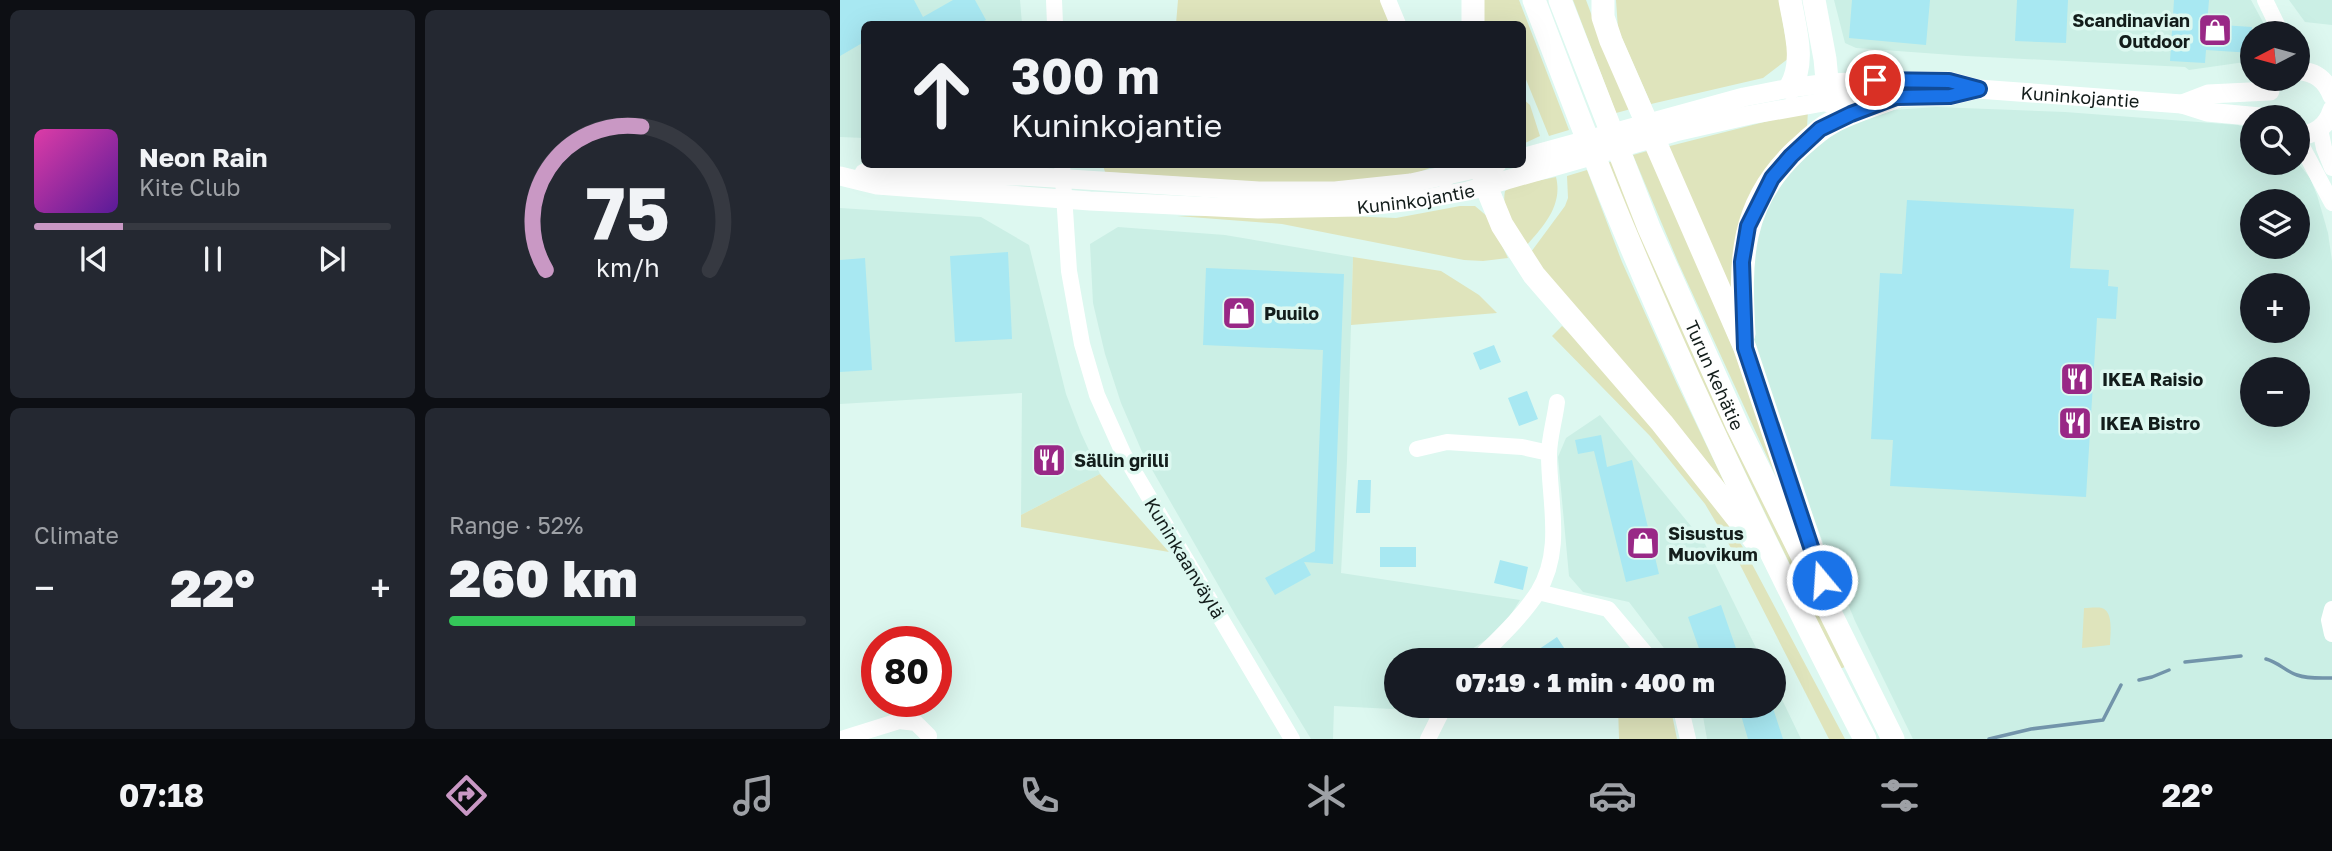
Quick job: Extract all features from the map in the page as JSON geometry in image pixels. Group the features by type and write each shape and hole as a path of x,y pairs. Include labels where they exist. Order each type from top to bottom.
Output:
{"highway":[{"path":"1473,0 1473,21"},
{"name":"Turun kehätie","path":"1534,0 1626,237 1715,434 1865,739"},
{"name":"Turun kehätie","path":"1560,0 1649,228 1738,427 1893,739"},
{"path":"1603,0 1603,17 1611,41 1745,348 1837,625"},
{"path":"1790,0 1799,62 1797,76 1790,89"},
{"path":"1814,0 1829,92"},
{"path":"1745,348 1742,262 1748,226 1772,178 1820,129 1896,97"},
{"path":"1486,171 1502,226 1534,275 1661,423 1784,578"}],"main road":[{"path":"2310,73 2316,74 2331,89"},
{"name":"Kuninkojantie","path":"1534,161 1673,124 1829,92 1949,81 1979,89 2182,104 2207,112 2240,115"},
{"name":"Kuninkojantie","path":"1673,124 1744,97 1790,89 1896,97 1950,96 1979,89"},
{"name":"Kuninkojantie","path":"2182,104 2208,94 2240,90"},
{"path":"2310,134 2320,129 2332,110"},
{"name":"Kuninkojantie","path":"840,176 878,172 1062,171 1174,187 1303,191 1359,189 1411,183 1450,170 1486,171"},
{"name":"Kuninkojantie","path":"840,176 877,185 1063,199 1258,209 1314,209 1413,201 1486,171"}],"street":[{"path":"1054,0 1055,21"},
{"path":"1388,0 1397,21"},
{"path":"2265,0 2275,21"},
{"path":"2320,129 2323,148 2332,168"},
{"path":"2310,160 2332,203"},
{"name":"Kuninkaanväylä","path":"1062,171 1069,271 1082,344 1097,395 1123,453 1292,739"},
{"path":"1488,648 1538,592 1550,566 1553,544 1549,453 1558,402"},
{"path":"1417,449 1447,442 1522,447 1549,453"},
{"path":"1538,592 1608,609 1641,648"},
{"path":"2332,609 2329,620 2332,634"},
{"path":"1428,739 1439,718"},
{"path":"1683,718 1688,739"},
{"path":"841,739 899,721 916,723 929,736"}],"shaded area":[{"path":"840,0 1020,0 1022,21 861,21 861,138 840,137"},
{"path":"1178,0 1384,0 1390,12 1390,21 1176,21"},
{"path":"1479,0 1519,0 1569,130 1549,136 1526,79 1526,21 1479,21"},
{"path":"1573,0 1586,0 1631,109 1616,113"},
{"path":"1616,0 1779,0 1789,58 1763,78 1651,104 1618,29"},
{"path":"1834,0 2251,0 2262,21 2240,21 2240,63 2189,70 2185,67 1856,48 1845,43"},
{"path":"2289,0 2332,0 2332,25 2304,21"},
{"path":"1526,102 1530,105 1540,136 1526,143"},
{"path":"1936,107 2065,112 2238,125 2240,175 2308,175 2317,195 2328,233 2332,261 2332,739 1913,739 1855,621 1826,551 1763,381 1753,332 1747,276 1767,197 1822,135 1893,110"},
{"path":"1808,111 1807,127 1767,170 1733,300 1666,147"},
{"path":"1651,150 1736,356 1780,485 1678,262 1633,155"},
{"path":"1614,161 1845,666 1843,668 1840,668 1690,358 1607,163"},
{"path":"1104,168 1430,168 1414,174 1311,186 1105,172"},
{"path":"1587,170 1622,262 1730,494 1552,286 1531,252 1565,206 1568,198 1567,176"},
{"path":"1556,177 1557,197 1554,206 1545,223 1526,246 1507,214 1505,191 1516,185"},
{"path":"1460,206 1475,206 1488,217 1508,258 1464,260 1282,224 1177,216 1322,215 1396,218"},
{"path":"840,208 981,217 1029,245 1066,394 1100,474 1021,515 1022,393 840,404"},
{"path":"1118,227 1225,235 1353,257 1341,573 1520,600 1501,630 1473,648 1384,648 1384,709 1334,706 1333,739 1311,739 1236,616 1143,454 1121,403 1105,354 1093,303 1090,244"},
{"path":"1353,257 1441,271 1479,295 1497,313 1351,325"},
{"path":"1562,326 1604,366 1713,500 1744,549 1845,739 1829,739 1786,655 1786,648 1783,648 1734,553 1705,504 1650,436 1552,336"},
{"path":"1600,415 1704,542 1756,648 1664,648 1629,602 1583,592 1569,576 1558,457 1566,438"},
{"path":"1100,474 1169,552 1021,527 1021,515"},
{"path":"2084,608 2106,610 2110,624 2110,645 2082,648"},
{"path":"1786,708 1801,739 1707,739 1703,718 1786,718"},
{"path":"1618,718 1673,718 1677,739 1619,739"}],"building":[{"path":"840,0 914,0 923,17 953,0 975,0 986,20 861,21 861,44 840,56"},
{"path":"1852,0 1930,0 1926,45 1849,38"},
{"path":"2017,0 2068,0 2066,43 2015,41"},
{"name":"Scandinavian Outdoor","path":"2174,0 2209,0 2207,24 2240,26 2240,52 2206,50 2205,63 2170,61"},
{"path":"1907,200 2074,209 2070,268 2109,270 2108,286 2118,287 2116,319 2097,318 2086,497 1890,486 1893,440 1871,439 1880,273 1902,274"},
{"path":"1008,252 1012,339 955,342 950,256"},
{"path":"865,258 872,370 840,372 840,260"},
{"path":"1206,268 1344,274 1333,564 1304,562 1311,575 1275,595 1265,578 1315,551 1323,350 1203,345"},
{"path":"1494,345 1501,362 1480,370 1473,353"},
{"path":"1527,391 1538,419 1519,426 1508,398"},
{"path":"1601,435 1607,467 1632,460 1659,574 1626,582 1594,451 1578,454 1575,440"},
{"path":"1358,480 1371,480 1370,513 1356,513"},
{"path":"1380,547 1416,547 1416,567 1380,567"},
{"path":"1500,560 1528,567 1523,590 1494,583"},
{"path":"1721,605 1736,648 1699,648 1688,617"},
{"path":"1557,637 1564,648 1541,648"},
{"path":"1742,718 1776,718 1783,739 1748,739"}],"waterway":[{"path":"2185,662 2241,656"},
{"path":"2266,659 2301,676 2332,678"},
{"path":"2139,680 2169,670"},
{"path":"1989,739 2031,729 2103,720 2121,685"}],"place":[{"name":"Scandinavian Outdoor","path":"2215,30"},
{"name":"Puuilo","path":"1239,313"},
{"name":"IKEA Raisio","path":"2077,379"},
{"name":"IKEA Bistro","path":"2075,423"},
{"name":"Sällin grilli","path":"1049,460"},
{"name":"Sisustus Muovikum","path":"1643,543"}],"route":[{"path":"1822,580 1745,348 1742,262 1748,226 1762,194 1783,164 1820,129 1896,97 1950,96 1979,89 1949,81 1875,80"}]}
